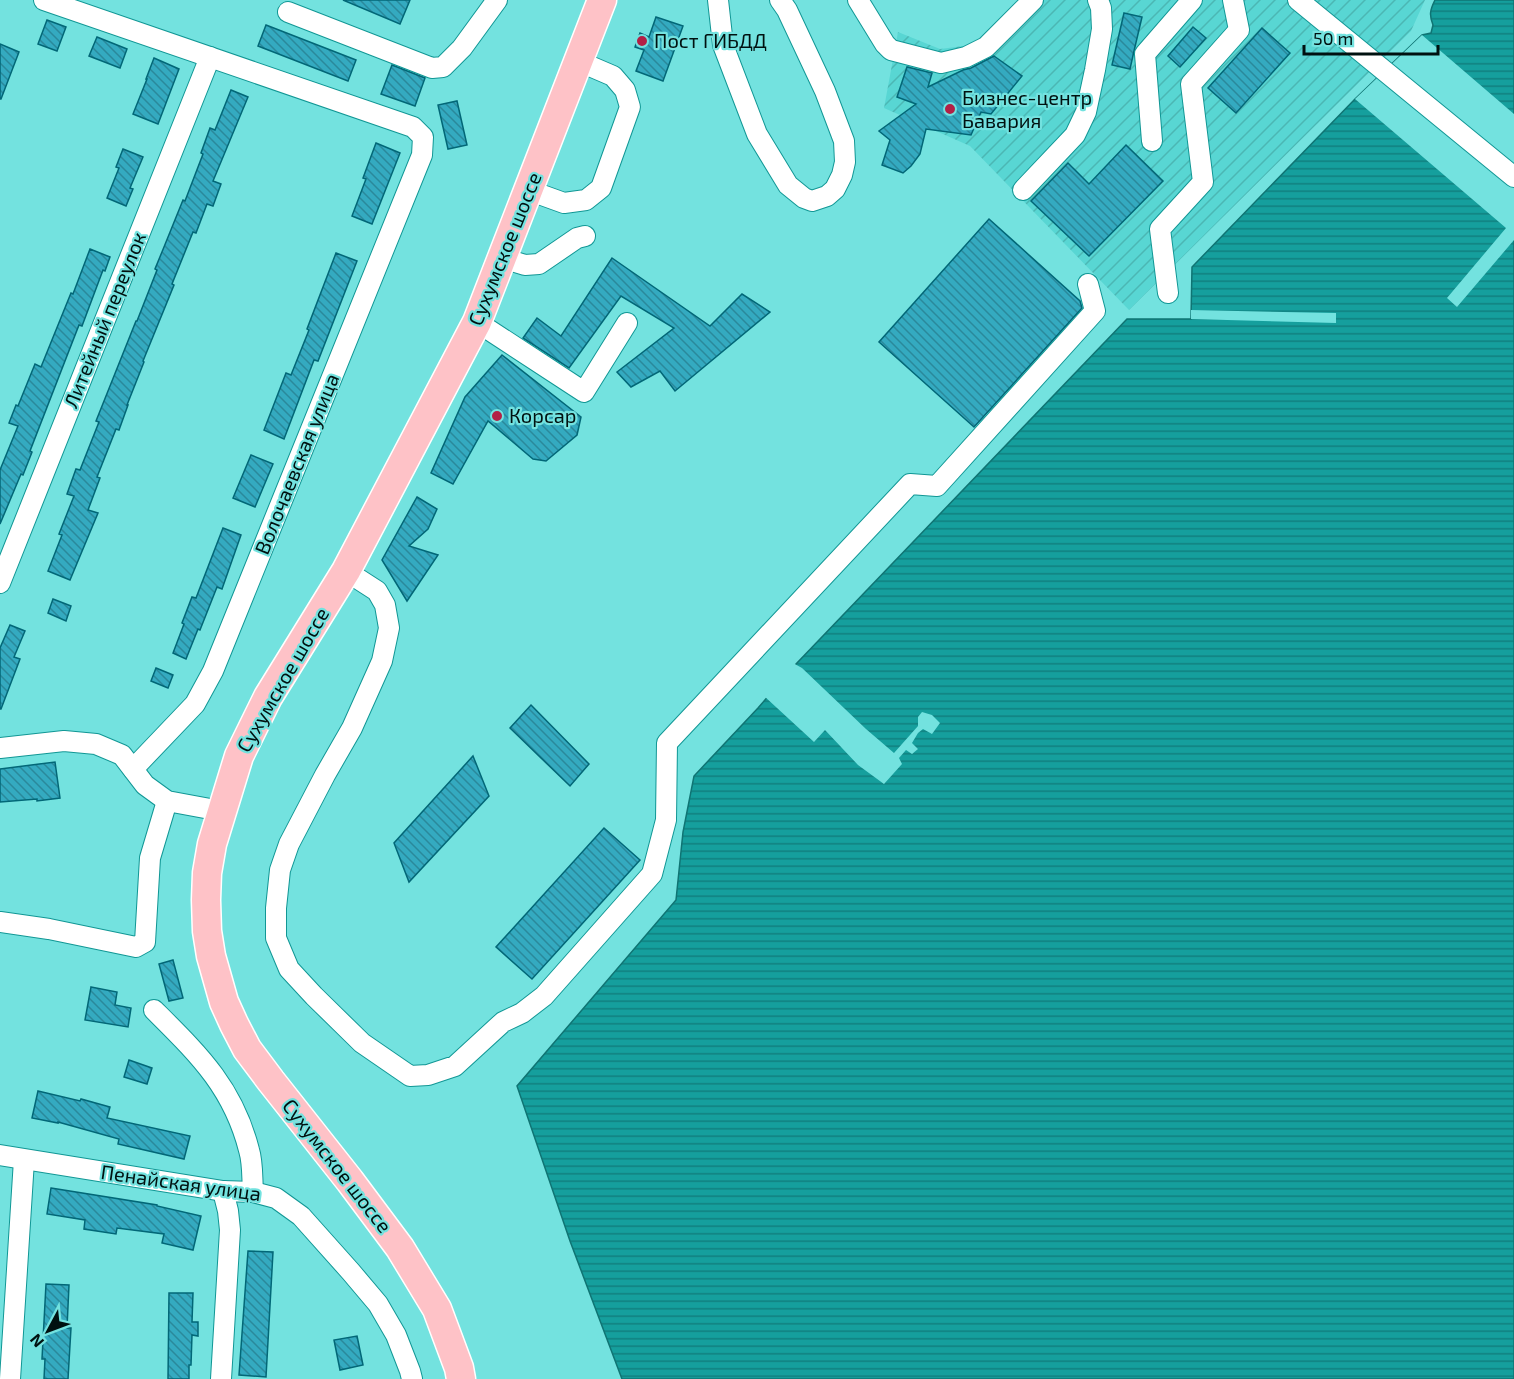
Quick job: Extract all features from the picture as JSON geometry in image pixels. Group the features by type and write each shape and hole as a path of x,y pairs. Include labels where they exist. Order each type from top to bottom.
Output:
{"highway":[{"name":"Сухумское шоссе","path":"461,1379 437,1309 400,1248 247,1049 234,1024 224,1002 211,956 207,931 207,873 221,811 239,756 268,697 346,571 477,322 602,0"}],"street":[{"path":"44,0 210,57"},
{"path":"288,12 432,68 443,67 462,48 497,0"},
{"path":"718,0 723,45 757,134 788,185 804,198 813,201 827,196 835,189 846,162 844,141 825,92 787,10 780,0"},
{"path":"858,0 891,50 941,63 966,57 986,47 1033,0"},
{"path":"1023,190 1075,135 1086,112 1102,29 1101,8 1098,0"},
{"path":"1152,141 1145,54 1192,0"},
{"path":"1168,293 1160,229 1203,182 1191,84 1239,30 1233,0"},
{"path":"1298,0 1514,177"},
{"name":"Волочаевская улица","path":"133,769 195,704 213,671 422,155 423,137 413,128 210,57"},
{"name":"Литейный переулок","path":"0,583 210,57"},
{"path":"528,190 564,203 586,200 601,188 630,107 625,90 613,76 578,61"},
{"path":"502,258 525,265 539,264 577,238 585,236"},
{"path":"346,571 377,591 385,605 389,628 382,661 352,728 289,844 280,870 276,938 289,969 362,1043 410,1076 428,1075 455,1066 503,1022 544,996 652,874 666,820 667,743 910,484 937,486 1095,311 1088,284"},
{"path":"477,322 584,392 627,322"},
{"path":"0,748 64,741 96,744 122,755 145,785 167,801 221,811"},
{"path":"0,922 49,929 136,947 145,942 150,858 167,801"},
{"path":"154,1010 198,1054 224,1090 243,1131 250,1153 253,1192"},
{"name":"Пенайская улица","path":"0,1155 223,1191 253,1192 276,1198 301,1216 378,1304 396,1335 412,1379"},
{"path":"10,1379 24,1160"},
{"path":"221,1379 230,1230 223,1191"}],"shaded area":[{"path":"1029,0 1425,0 1411,31 1129,310 970,146 884,108 898,32 940,49 987,43"},
{"path":"1435,0 1514,0 1514,1379 622,1379 570,1241 517,1086 676,900 683,832 694,776 796,664 1127,319 1191,319 1192,267 1355,99 1422,35 1431,33 1433,25 1431,12"}],"pier":[{"path":"1422,35 1514,114 1514,240 1457,307 1447,298 1506,228 1355,99"},
{"path":"1191,310 1336,313 1336,323 1191,319"},
{"path":"793,663 802,668 894,753 918,726 918,717 922,712 932,715 940,723 932,734 923,729 918,733 912,743 918,749 912,754 906,750 899,758 902,764 884,784 858,765 825,730 814,742 764,696"}],"building":[{"path":"343,0 410,0 400,24"},
{"path":"1124,13 1142,17 1130,69 1112,65"},
{"path":"656,17 683,26 663,81 636,71 644,50 635,47 640,33 649,37"},
{"path":"47,20 66,27 57,51 38,44"},
{"path":"266,25 356,60 348,81 258,46"},
{"path":"1193,27 1206,38 1180,67 1168,56"},
{"path":"1262,28 1290,53 1236,113 1208,88"},
{"path":"97,37 127,49 120,68 89,56"},
{"path":"0,44 19,52 1,99 0,99"},
{"name":"Бизнес-центр Бавария","path":"994,56 1022,76 991,114 981,112 971,135 926,129 920,154 903,173 882,165 890,140 879,131 916,104 897,97 907,67 932,73 928,87"},
{"path":"154,58 179,69 158,124 133,114"},
{"path":"392,65 425,78 415,106 381,94"},
{"path":"231,90 248,97 213,181 221,184 213,206 207,204 196,233 193,232 119,430 116,429 97,477 100,478 88,510 98,513 70,580 48,571 74,496 67,494 76,469 80,470 99,422 96,421 157,270 155,269 183,200 185,201 203,154 201,153 210,128 215,130"},
{"path":"457,101 467,145 448,149 438,105"},
{"path":"376,143 400,153 372,224 352,216"},
{"path":"1126,145 1163,181 1089,256 1031,201 1068,163 1089,184"},
{"path":"123,149 143,157 130,188 133,189 126,206 107,198 119,168 116,167"},
{"path":"989,219 1080,301 1082,308 974,427 879,342"},
{"path":"90,249 110,257 82,326 79,325 30,451 32,452 23,475 21,474 0,524 0,470 18,426 9,423 35,364 41,367"},
{"path":"336,253 357,261 318,361 314,360 284,439 264,430 286,373 291,375"},
{"path":"612,258 710,326 742,294 770,312 675,391 660,371 631,387 617,372 674,328 621,296 569,368 523,338 537,318 561,336"},
{"path":"502,355 581,417 577,435 546,461 533,459 488,421 453,484 431,473 465,397"},
{"path":"251,455 273,464 255,507 233,498"},
{"path":"417,497 437,509 428,529 409,546 438,555 407,601 382,560"},
{"path":"223,528 241,535 222,589 217,587 186,659 173,653 192,597 196,598"},
{"path":"53,599 71,606 66,621 48,613"},
{"path":"10,625 25,631 14,657 20,659 0,709 0,648"},
{"path":"156,668 173,675 168,688 151,681"},
{"path":"531,705 589,764 570,786 510,728"},
{"path":"473,756 489,796 409,882 394,843"},
{"path":"55,762 60,798 0,802 0,769"},
{"path":"604,828 640,860 532,979 496,947"},
{"path":"173,960 183,998 169,1001 159,964"},
{"path":"91,987 117,992 115,1005 131,1008 128,1027 85,1020"},
{"path":"129,1060 152,1068 147,1084 124,1077"},
{"path":"38,1091 110,1107 107,1118 190,1136 184,1159 118,1144 119,1139 58,1122 32,1118"},
{"path":"51,1188 157,1205 201,1216 193,1250 162,1243 164,1234 117,1228 116,1234 84,1229 85,1220 47,1214"},
{"path":"248,1251 273,1252 266,1377 239,1375"},
{"path":"46,1284 69,1285 67,1328 71,1328 68,1379 44,1379 45,1359 42,1359"},
{"path":"169,1293 193,1293 192,1322 198,1322 198,1336 192,1335 189,1379 168,1379"},
{"path":"357,1336 363,1365 340,1370 334,1340"}],"place":[{"name":"Пост ГИБДД","path":"642,41"},
{"name":"Бизнес-центр Бавария","path":"950,109"},
{"name":"Корсар","path":"497,416"}]}
